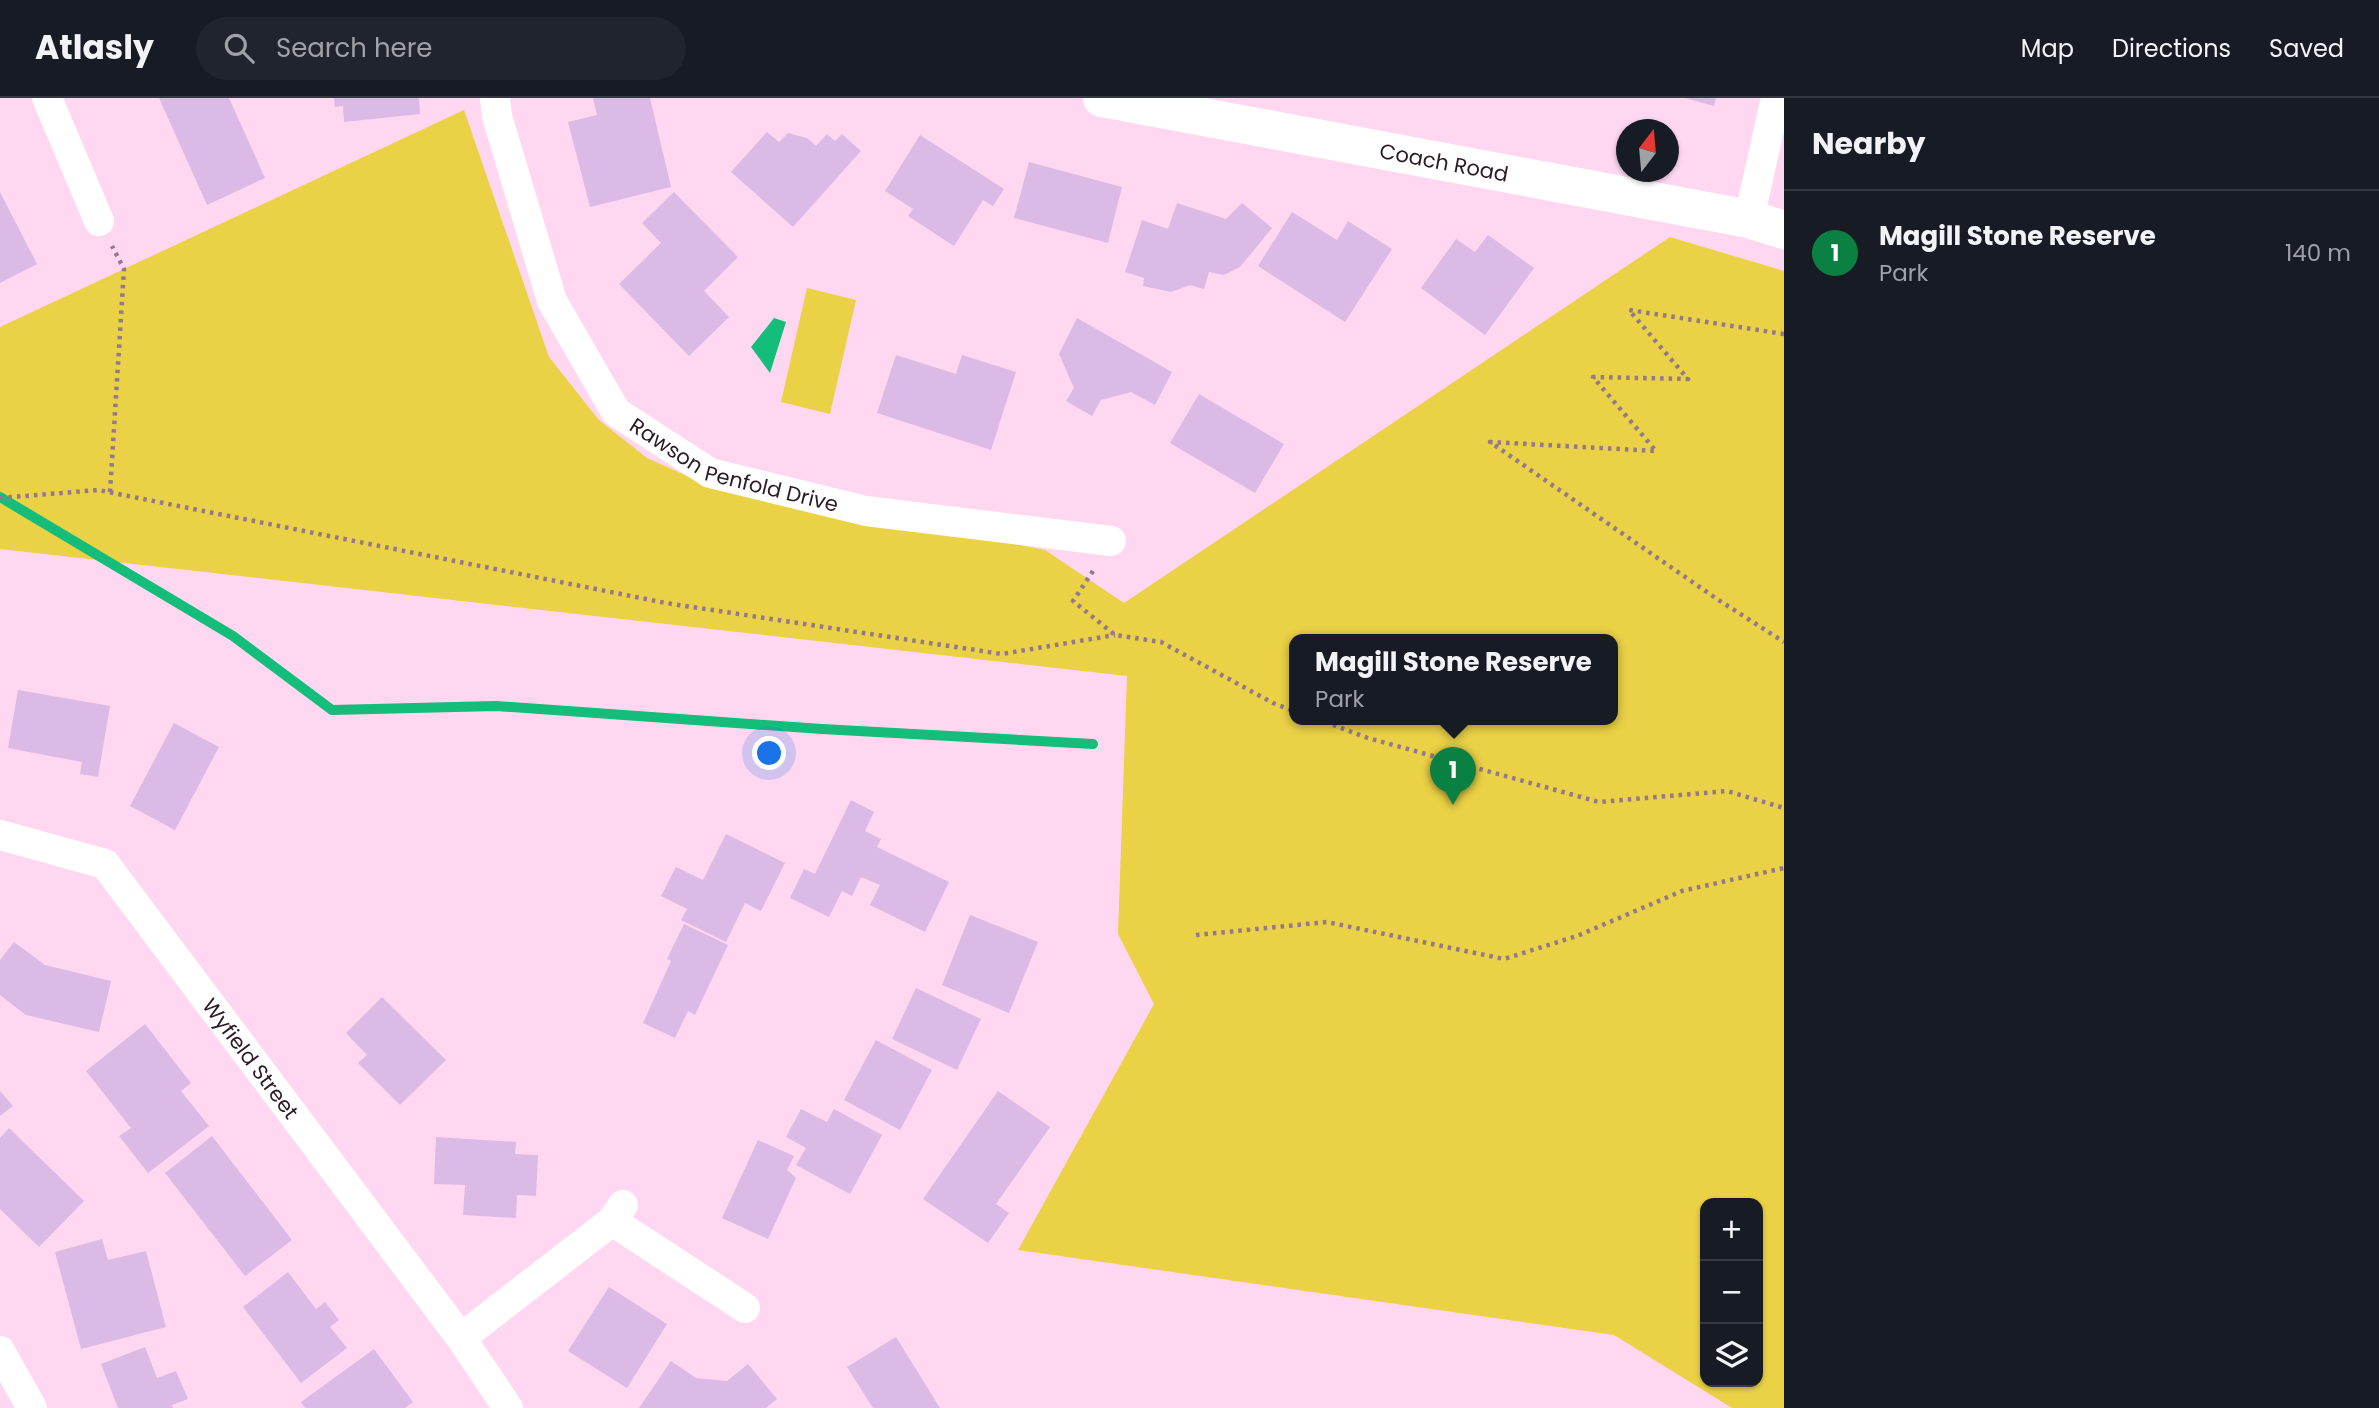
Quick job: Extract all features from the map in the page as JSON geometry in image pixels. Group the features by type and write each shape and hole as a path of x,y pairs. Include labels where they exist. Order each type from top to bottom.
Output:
{"street":[{"path":"47,98 99,221"},
{"name":"Rawson Penfold Drive","path":"495,98 552,301 616,412 710,473 866,511 1111,541"},
{"name":"Coach Road","path":"1102,98 1766,225"},
{"path":"1766,225 1776,98"},
{"name":"Wyfield Street","path":"0,835 105,864 461,1338 508,1408"},
{"path":"461,1338 617,1213 745,1308"},
{"path":"0,1351 32,1408"}],"path":[{"path":"99,221 124,269 110,492"},
{"path":"1784,334 1629,310 1688,379 1593,377 1656,451 1490,442 1717,599 1784,642"},
{"path":"0,498 98,490 666,603 1002,654 1115,635 1161,642 1289,709"},
{"path":"1111,541 1073,601 1115,635"},
{"path":"1333,725 1368,738 1599,802 1727,791 1784,808"},
{"path":"1196,935 1327,922 1504,959 1577,936 1682,891 1784,868"}],"shaded area":[{"path":"464,110 549,357 599,420 647,458 705,484 1045,550 1124,603 1670,237 1784,271 1784,1408 1732,1408 1614,1335 1018,1250 1154,1004 1118,934 1127,676 0,549 0,327"},
{"path":"807,288 856,300 830,414 781,402"},
{"path":"774,318 786,322 770,373 751,347"}],"building":[{"path":"159,98 229,98 265,178 207,205"},
{"path":"334,98 419,98 420,114 344,122 343,106 335,107"},
{"path":"593,98 650,98 671,187 590,207 568,122 597,115"},
{"path":"1685,98 1716,98 1714,106"},
{"path":"767,132 779,142 788,133 807,138 816,146 827,134 835,141 842,134 861,151 793,227 731,172"},
{"path":"920,135 1004,189 993,206 983,200 954,246 908,216 913,209 885,191"},
{"path":"1029,162 1122,187 1108,243 1014,218"},
{"path":"0,192 37,264 0,283"},
{"path":"674,192 738,257 704,291 729,317 689,356 619,284 661,243 642,223"},
{"path":"1177,203 1226,219 1242,203 1272,228 1240,267 1224,275 1209,272 1204,289 1190,285 1171,292 1143,286 1144,278 1125,272 1142,220 1168,229"},
{"path":"1292,212 1337,240 1348,221 1392,249 1345,322 1258,266"},
{"path":"1488,235 1534,268 1485,335 1421,288 1456,239 1475,252"},
{"path":"1077,318 1172,372 1155,405 1131,392 1101,400 1092,416 1066,401 1074,388 1059,354"},
{"path":"896,355 956,374 962,355 1016,372 991,450 877,413"},
{"path":"1199,394 1284,444 1255,493 1170,443"},
{"path":"18,690 110,706 98,777 80,774 82,762 8,748"},
{"path":"174,723 219,747 175,830 130,806"},
{"path":"851,800 874,812 865,831 881,839 877,847 949,882 925,932 870,905 880,885 861,877 852,896 842,891 829,917 790,898 804,869 815,874"},
{"path":"726,834 785,863 761,911 745,903 726,942 681,920 687,909 661,896 676,867 703,880"},
{"path":"970,915 1038,942 1009,1013 942,985"},
{"path":"684,924 728,945 695,1015 688,1011 675,1038 643,1023 671,961 667,959"},
{"path":"14,942 45,965 111,981 99,1032 26,1015 0,995 0,960"},
{"path":"916,988 981,1019 957,1070 892,1039"},
{"path":"382,997 446,1060 400,1105 358,1063 367,1055 346,1033"},
{"path":"145,1024 191,1083 181,1091 209,1126 148,1173 119,1136 131,1128 86,1071"},
{"path":"876,1040 932,1070 900,1130 844,1100"},
{"path":"0,1091 13,1106 0,1116"},
{"path":"998,1091 1050,1127 996,1204 1009,1213 988,1243 923,1199"},
{"path":"801,1109 827,1122 834,1109 882,1135 850,1194 796,1165 806,1148 786,1137"},
{"path":"9,1128 84,1201 39,1247 0,1209 0,1138"},
{"path":"212,1136 292,1240 245,1276 165,1173"},
{"path":"436,1137 516,1142 515,1154 538,1155 536,1196 517,1195 516,1218 463,1215 465,1185 434,1184"},
{"path":"758,1140 794,1156 787,1170 796,1178 768,1239 722,1218"},
{"path":"102,1239 108,1260 146,1251 166,1327 81,1349 55,1252"},
{"path":"288,1272 316,1309 325,1302 339,1320 330,1327 347,1348 301,1383 243,1307"},
{"path":"609,1287 667,1324 627,1388 568,1351"},
{"path":"896,1337 940,1408 873,1408 847,1367"},
{"path":"145,1347 157,1378 176,1371 188,1399 172,1405 173,1408 118,1408 101,1364"},
{"path":"374,1349 413,1402 405,1408 305,1408 301,1402"},
{"path":"671,1361 696,1378 727,1381 748,1364 777,1399 766,1408 639,1408"}],"waterway":[{"path":"0,497 233,636 332,710 496,706 822,729 1093,744"}],"place":[{"name":"Magill Stone Reserve","path":"1453,805"}]}
